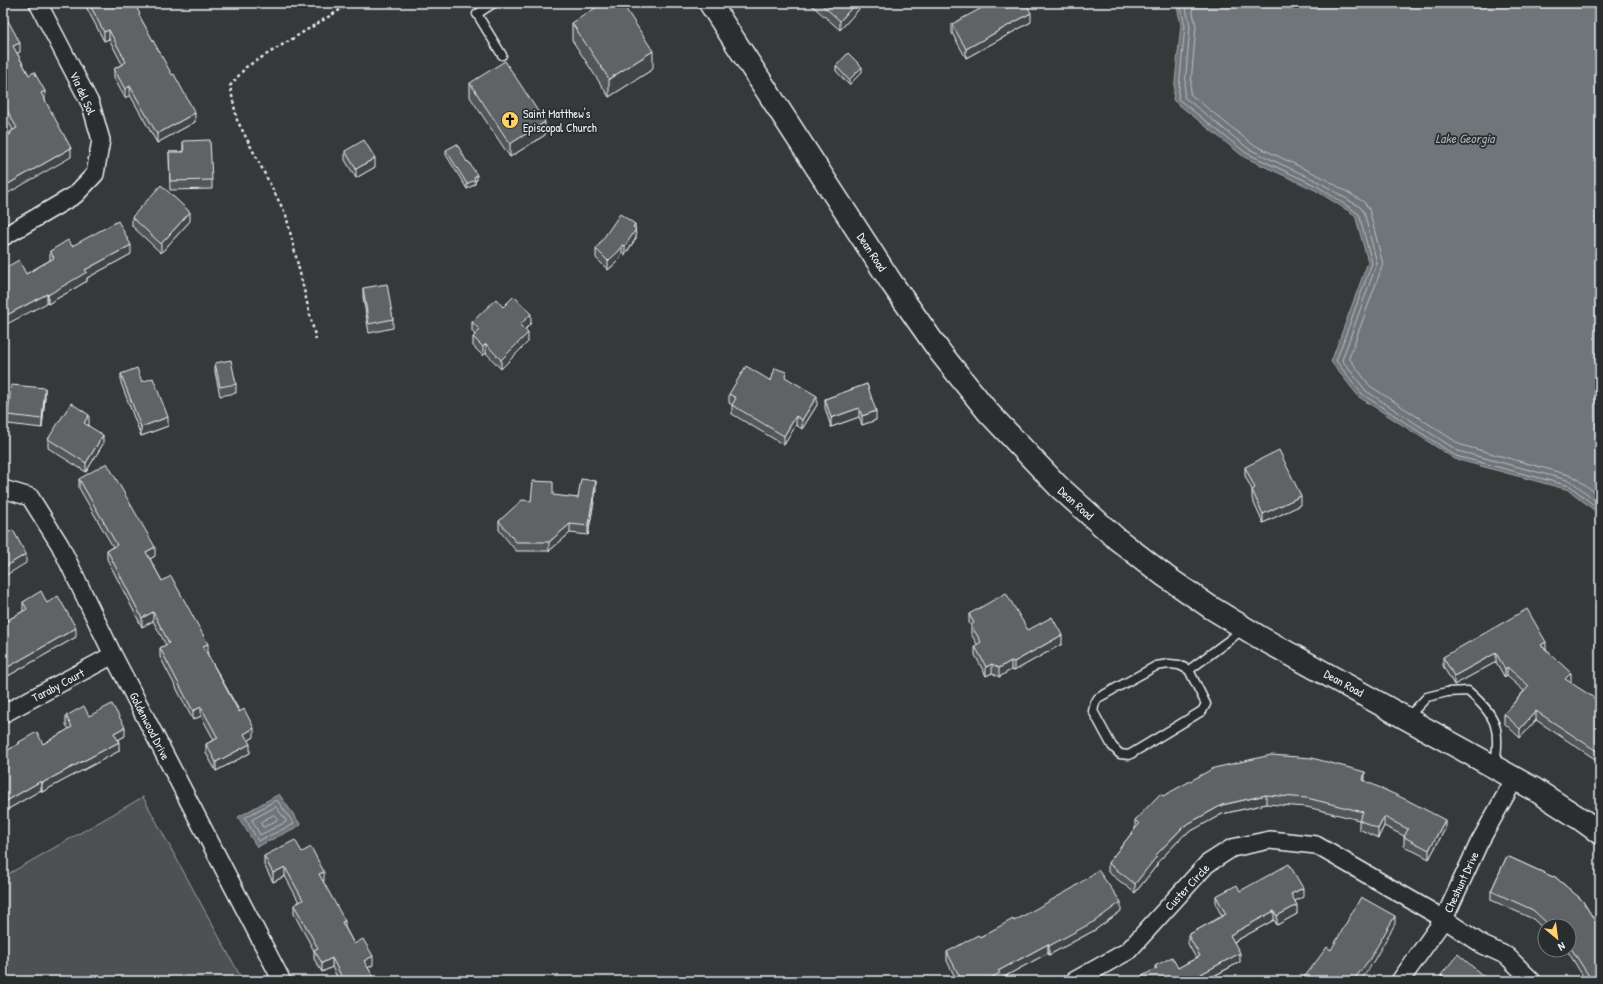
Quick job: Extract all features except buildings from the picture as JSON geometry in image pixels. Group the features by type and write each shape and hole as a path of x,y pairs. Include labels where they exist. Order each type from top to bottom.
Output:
{"main road":[{"name":"Dean Road","path":"710,3 909,309 954,371 988,412 1053,482 1117,540 1179,586 1244,627 1515,778 1560,805 1600,834"}],"street":[{"name":"Via del Sol","path":"3,237 75,195 95,174 101,140 91,105 38,3"},
{"name":"Goldenwood Drive","path":"3,488 30,497 60,545 113,655 282,981"},
{"name":"Taraby Court","path":"3,714 113,655"},
{"name":"Cheshunt Drive","path":"1400,981 1444,919 1479,843 1515,778"},
{"name":"Custer Circle","path":"1074,981 1128,951 1207,864 1232,848 1270,840 1316,845 1444,919 1483,945 1507,956 1532,981"}],"lane":[{"path":"494,3 477,14 502,55"},
{"path":"1189,670 1232,638 1244,627"},
{"path":"1169,664 1179,665 1189,670 1206,704 1202,711 1129,755 1120,754 1112,746 1093,711 1098,698 1156,666 1169,664"},
{"path":"1407,718 1427,697 1447,692 1468,691 1484,705 1496,725 1498,743 1495,767"}],"path":[{"path":"316,340 286,215 237,120 230,86 246,68 351,3"}],"shaded area":[{"path":"143,797 243,981 3,981 3,877"}],"water":[{"name":"Lake Georgia","path":"1176,3 1600,3 1600,515 1569,490 1455,459 1359,397 1331,362 1368,262 1355,215 1315,190 1244,157 1173,100 1181,25"},
{"path":"279,794 301,825 257,847 238,817"}],"place":[{"name":"Saint Matthew's Episcopal Church","path":"510,120"}]}
